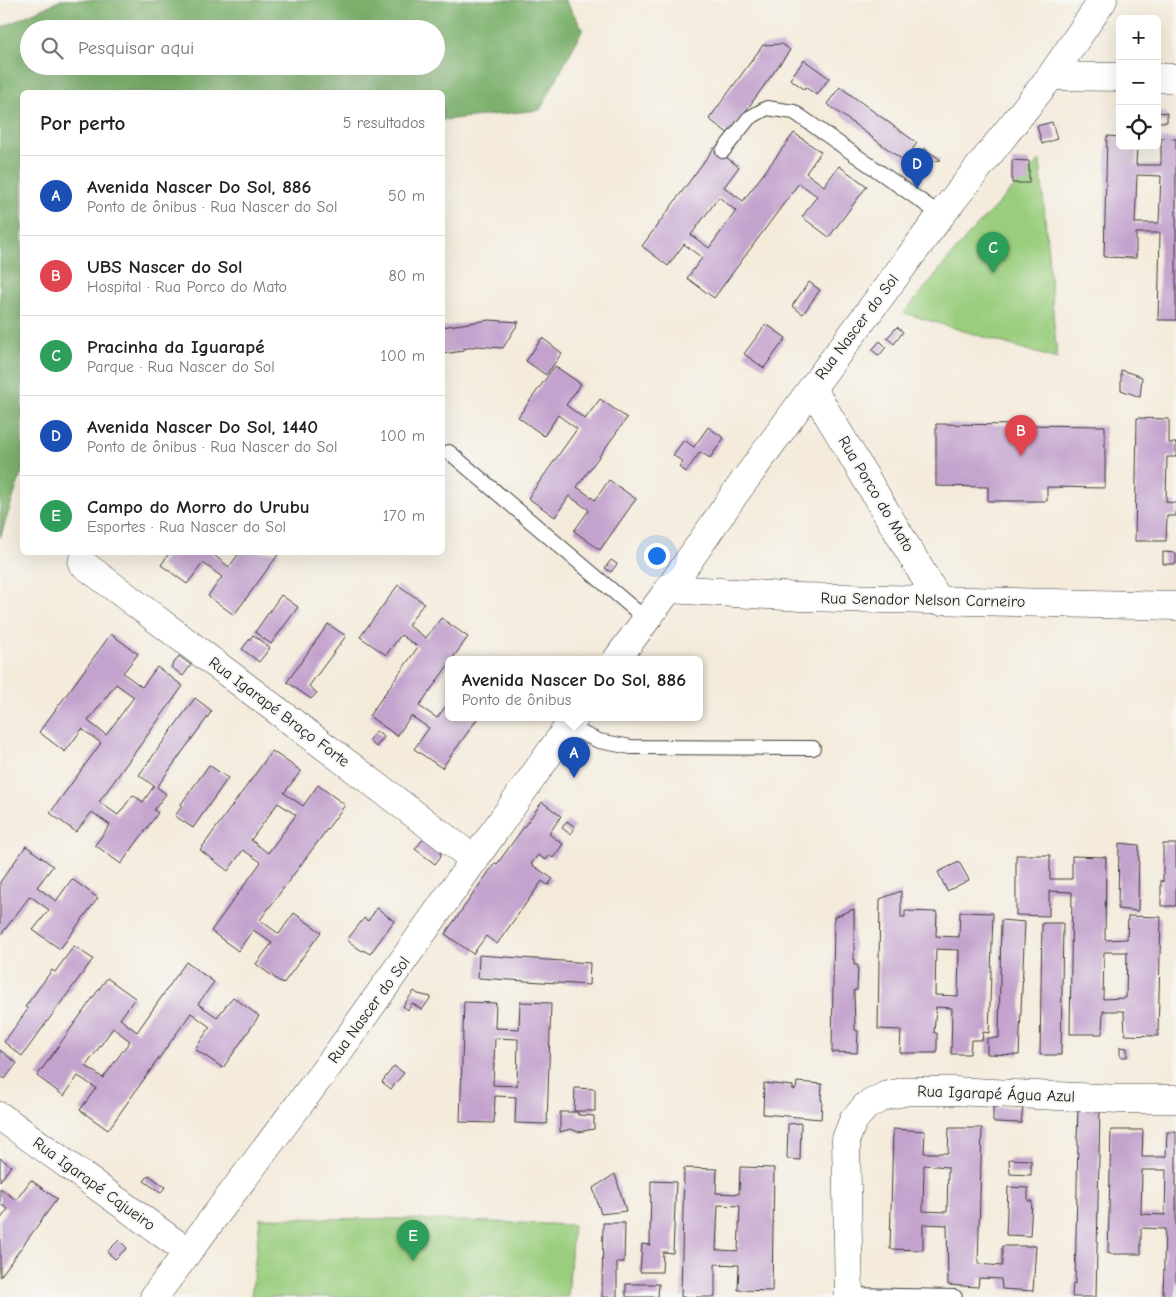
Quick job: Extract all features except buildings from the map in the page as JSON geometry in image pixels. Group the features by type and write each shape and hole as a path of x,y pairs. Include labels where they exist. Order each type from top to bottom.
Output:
{"street":[{"name":"Rua Nascer do Sol","path":"619,656 812,388 941,215 1051,76 1104,0"},
{"path":"1051,76 1116,77"},
{"path":"1161,78 1176,78"},
{"name":"Rua Porco do Mato","path":"812,388 939,600"},
{"name":"Rua Igarapé Braço Forte","path":"82,563 475,860"},
{"name":"Rua Senador Nelson Carneiro","path":"669,589 801,596 1176,606"},
{"name":"Rua Nascer do Sol","path":"154,1297 337,1054 572,722"},
{"name":"Rua Igarapé Água Azul","path":"849,1296 846,1139 853,1122 866,1106 885,1096 908,1091 953,1091 1120,1099 1176,1099"},
{"name":"Rua Igarapé Cajueiro","path":"0,1116 188,1252"}],"lane":[{"path":"723,151 749,118 766,108 794,112 941,215"},
{"path":"449,452 647,620"},
{"path":"572,722 599,741 631,747 813,748"},
{"path":"849,1296 955,1297"}],"green space":[{"path":"61,0 565,0 583,29 540,110 445,120 445,90 20,90 20,477 0,538 0,28"},
{"path":"1040,160 1057,359 904,313 969,234"},
{"path":"260,1218 409,1219 573,1225 568,1297 251,1297"}],"place":[{"name":"Avenida Nascer Do Sol, 1440","path":"917,189"},
{"name":"Pracinha da Iguarapé","path":"993,273"},
{"name":"UBS Nascer do Sol","path":"1021,456"},
{"name":"Avenida Nascer Do Sol, 886","path":"574,778"},
{"name":"Campo do Morro do Urubu","path":"413,1261"}]}
